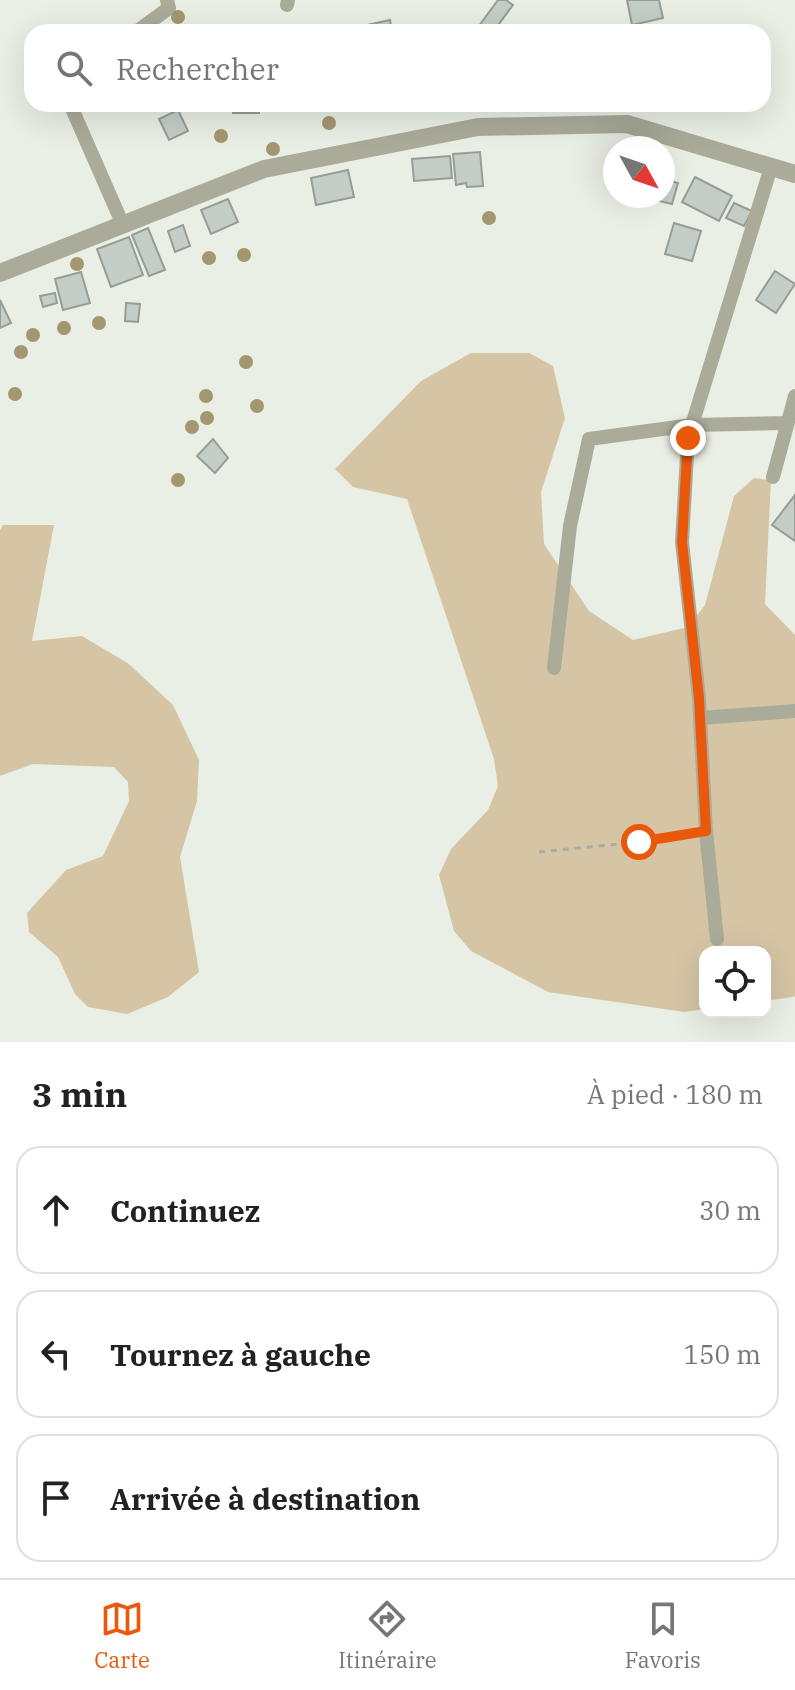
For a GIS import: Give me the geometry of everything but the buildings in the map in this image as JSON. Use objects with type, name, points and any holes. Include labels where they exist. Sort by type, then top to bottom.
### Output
[{"type":"street","points":[[147,24],[169,8],[167,0]]},
{"type":"street","points":[[74,112],[123,225]]},
{"type":"street","points":[[0,273],[264,169],[478,127],[627,124],[795,174]]},
{"type":"street","points":[[717,939],[706,831],[700,718],[682,542],[688,438],[771,167]]},
{"type":"street","points":[[773,477],[795,396]]},
{"type":"street","points":[[554,668],[570,526],[589,439],[692,425],[787,423]]},
{"type":"street","points":[[700,718],[795,711]]},
{"type":"path","points":[[539,852],[639,842],[706,831]]},
{"type":"shaded area","points":[[471,353],[529,353],[553,366],[565,418],[541,492],[544,544],[589,611],[633,640],[688,627],[705,605],[734,496],[754,478],[771,480],[765,604],[795,635],[795,996],[771,1000],[771,946],[699,946],[699,1010],[684,1012],[548,992],[471,951],[454,931],[439,875],[451,849],[488,810],[498,786],[494,759],[407,499],[353,487],[335,469],[421,381]]},
{"type":"shaded area","points":[[3,525],[54,525],[32,641],[82,636],[129,664],[173,705],[199,760],[197,801],[180,857],[199,972],[168,997],[127,1014],[88,1007],[75,994],[58,957],[29,932],[27,913],[66,870],[103,856],[129,801],[128,782],[114,767],[33,764],[0,776],[0,530]]},
{"type":"route","points":[[639,842],[706,831],[699,698],[682,542],[688,438]]}]
